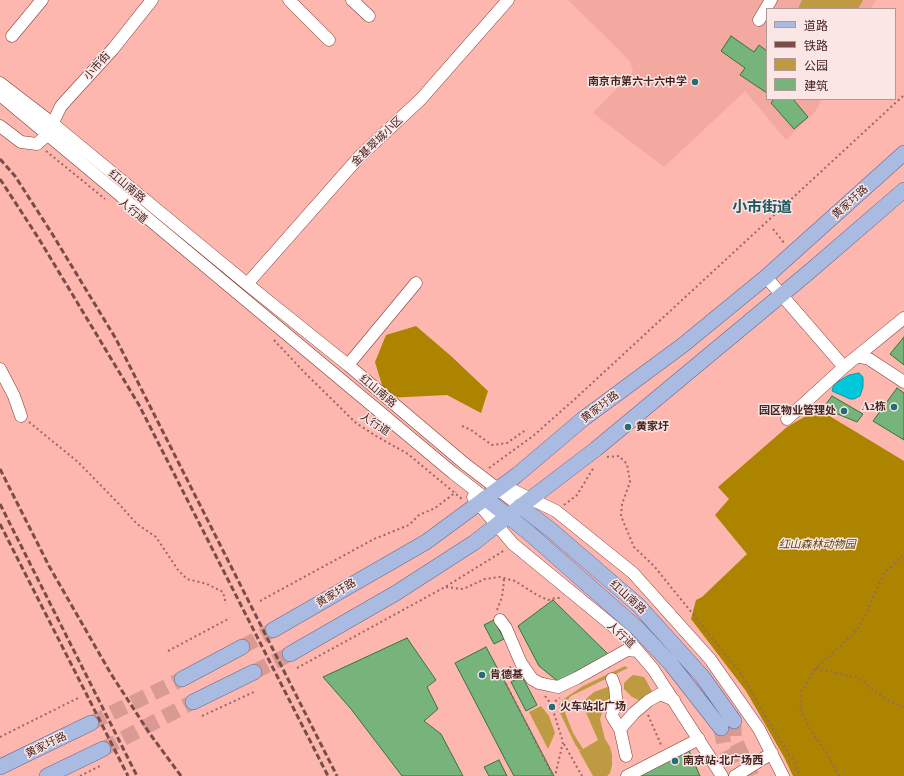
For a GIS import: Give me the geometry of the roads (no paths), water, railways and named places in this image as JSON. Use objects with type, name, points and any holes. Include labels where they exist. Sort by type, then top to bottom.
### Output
[{"type":"main road","name":"黄家圩路","points":[[273,630],[426,542],[524,470],[583,419],[683,345],[766,277],[904,153]]},
{"type":"main road","points":[[290,654],[402,589],[475,542],[525,502],[596,449],[904,190]]},
{"type":"main road","name":"红山南路","points":[[478,503],[594,589],[637,628],[728,724],[702,676],[638,605],[551,530],[525,502]]},
{"type":"main road","points":[[182,679],[242,647]]},
{"type":"main road","points":[[193,702],[254,672]]},
{"type":"main road","name":"黄家圩路","points":[[0,767],[91,723]]},
{"type":"main road","points":[[47,776],[103,756]]},
{"type":"street","points":[[12,36],[42,0]]},
{"type":"street","name":"小市街","points":[[47,135],[61,106],[113,49],[152,0]]},
{"type":"street","points":[[289,0],[329,40]]},
{"type":"street","points":[[352,0],[369,16]]},
{"type":"street","name":"金基翠城小区","points":[[247,284],[360,156],[421,99],[508,0]]},
{"type":"street","points":[[759,20],[766,8]]},
{"type":"street","name":"红山南路","points":[[0,83],[52,123],[247,284],[348,365],[481,476],[525,502]]},
{"type":"street","name":"红山南路","points":[[0,96],[453,473],[478,503]]},
{"type":"street","points":[[0,126],[21,142],[37,144],[47,135]]},
{"type":"street","points":[[766,277],[780,295],[844,367]]},
{"type":"street","points":[[348,365],[416,283]]},
{"type":"street","points":[[787,420],[844,367],[904,318]]},
{"type":"street","points":[[860,357],[869,359],[904,382]]},
{"type":"street","points":[[0,369],[14,396],[20,416]]},
{"type":"street","points":[[453,473],[460,490],[478,503]]},
{"type":"street","points":[[525,502],[556,511],[633,573],[710,659],[759,729],[783,776]]},
{"type":"street","points":[[502,520],[513,544],[625,636],[653,669],[722,776]]},
{"type":"street","points":[[500,620],[506,628],[521,663],[532,679],[539,683],[558,687],[627,650],[637,651]]},
{"type":"street","points":[[612,679],[615,687],[616,698],[612,716],[620,729],[626,756]]},
{"type":"street","points":[[620,729],[634,713],[660,694],[674,700]]},
{"type":"street","points":[[627,776],[699,739]]},
{"type":"street","points":[[735,776],[772,753]]},
{"type":"water","points":[[859,373],[863,377],[863,387],[860,396],[850,399],[832,391],[834,384],[849,375]]},
{"type":"tunnel","points":[[242,647],[273,630]]},
{"type":"tunnel","points":[[254,672],[290,654]]},
{"type":"tunnel","points":[[91,723],[182,679]]},
{"type":"tunnel","points":[[103,749],[193,702]]},
{"type":"tunnel","points":[[734,721],[734,738],[752,776]]},
{"type":"tunnel","points":[[721,728],[724,745],[739,776]]},
{"type":"railway","points":[[0,159],[15,176],[116,339],[337,776]]},
{"type":"railway","points":[[0,179],[39,239],[139,405],[328,776]]},
{"type":"railway","points":[[0,469],[49,566],[111,674],[150,734],[181,776]]},
{"type":"railway","points":[[0,504],[137,776]]},
{"type":"railway","points":[[0,524],[128,776]]},
{"type":"place","name":"南京市第六十六中学","points":[[695,82]]},
{"type":"place","name":"A2栋","points":[[894,407]]},
{"type":"place","name":"园区物业管理处","points":[[844,411]]},
{"type":"place","name":"黄家圩","points":[[628,427]]},
{"type":"place","name":"肯德基","points":[[482,675]]},
{"type":"place","name":"火车站北广场","points":[[552,707]]},
{"type":"place","name":"南京站·北广场西","points":[[675,761]]},
{"type":"district","name":"小市街道","points":[[762,207]]},
{"type":"park label","name":"红山森林动物园","points":[[817,545]]}]
